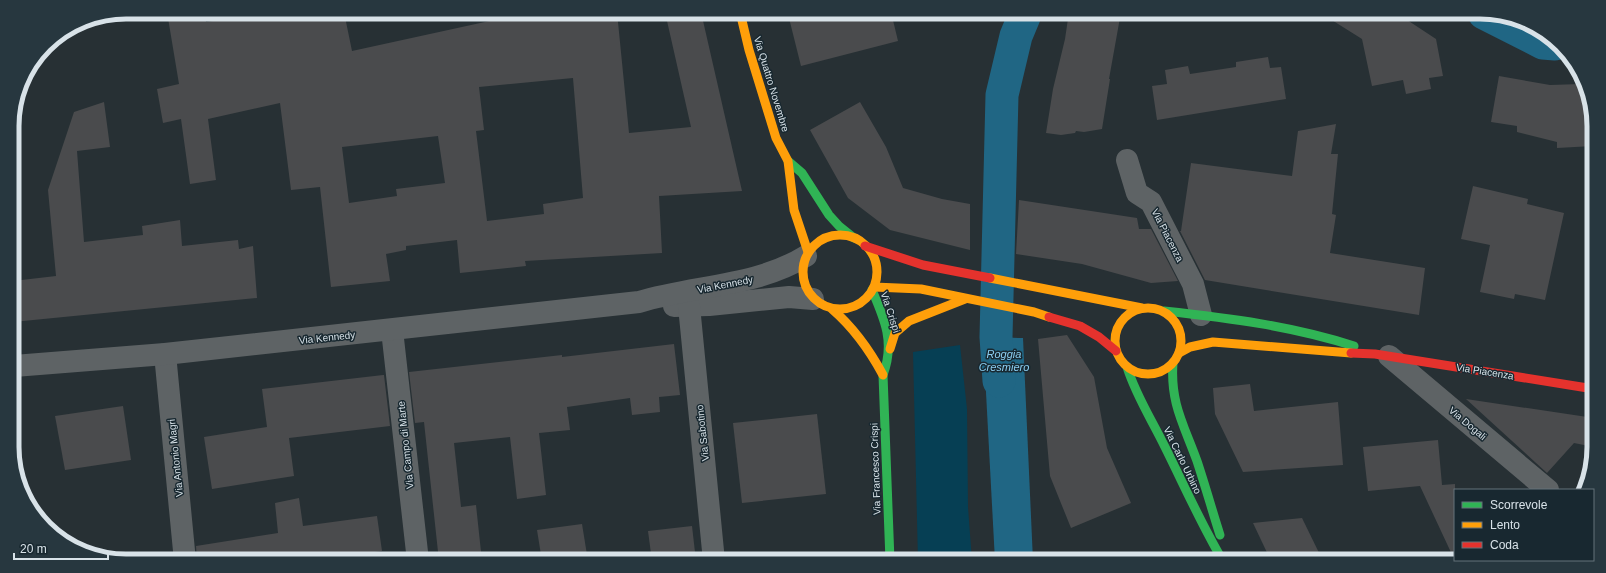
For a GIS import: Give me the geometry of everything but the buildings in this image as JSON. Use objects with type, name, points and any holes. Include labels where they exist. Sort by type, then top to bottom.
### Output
[{"type":"street","name":"Via Quattro Novembre","points":[[742,19],[749,50],[776,138],[788,161],[794,210],[807,254]]},
{"type":"street","name":"Via Piacenza","points":[[1128,160],[1137,193],[1151,202],[1193,284],[1201,315]]},
{"type":"street","name":"Via Quattro Novembre","points":[[788,161],[802,173],[829,215],[839,226],[854,238]]},
{"type":"street","points":[[832,309],[845,310],[857,306],[868,298],[873,289],[877,274],[875,261],[869,250],[860,241],[849,236],[837,235],[826,238],[816,244],[807,254],[803,263],[802,275],[805,286],[813,298],[820,304],[832,309],[846,320],[868,347],[883,375]]},
{"type":"street","points":[[865,246],[922,265],[1164,311],[1173,318],[1179,327],[1182,338],[1179,353],[1173,363],[1161,372],[1150,374],[1139,373],[1127,367],[1121,361],[1116,351],[1115,339],[1117,328],[1123,319],[1132,312],[1142,308]]},
{"type":"street","name":"Via Kennedy","points":[[19,366],[165,354],[640,302],[670,294],[741,282],[766,275],[786,268],[807,254]]},
{"type":"street","points":[[873,289],[921,289],[1034,312],[1080,326],[1099,337],[1116,351]]},
{"type":"street","name":"Via Crispi","points":[[873,289],[881,311],[890,349],[883,375]]},
{"type":"street","name":"Via Kennedy","points":[[640,302],[667,306],[689,306],[789,297],[813,298]]},
{"type":"street","points":[[890,349],[896,333],[909,321],[965,298]]},
{"type":"street","name":"Via Sabotino","points":[[689,306],[713,554]]},
{"type":"street","name":"Via Piacenza","points":[[1164,311],[1266,323],[1296,329],[1320,334],[1382,355]]},
{"type":"street","name":"Via Campo di Marte","points":[[392,330],[417,554]]},
{"type":"street","name":"Via Piacenza","points":[[1179,353],[1202,344],[1226,342],[1304,350],[1382,355],[1587,388]]},
{"type":"street","name":"Via Antonio Magri","points":[[165,354],[184,554]]},
{"type":"street","name":"Via Dogali","points":[[1382,355],[1547,489]]},
{"type":"street","name":"Via Carlo Urbino","points":[[1173,363],[1171,381],[1173,401],[1191,446],[1227,554]]},
{"type":"street","name":"Via Carlo Urbino","points":[[1127,367],[1137,395],[1161,439],[1207,534],[1220,554]]},
{"type":"street","name":"Via Francesco Crispi","points":[[883,375],[890,554]]},
{"type":"shaded area","points":[[960,345],[967,409],[968,507],[971,554],[918,554],[913,352]]},
{"type":"water","name":"Roggia Cresmiero","points":[[983,336],[1023,338],[1033,554],[995,554]]},
{"type":"pier","points":[[983,334],[1023,336],[1023,338],[983,336]]},
{"type":"waterway","name":"Roggia Cresmiero","points":[[999,381],[996,337],[1002,95],[1016,36],[1023,19]]},
{"type":"waterway","name":"Roggia Cresmiero","points":[[1499,21],[1543,43],[1548,43]]},
{"type":"traffic: fast","points":[[788,161],[802,173],[829,215],[839,226],[854,238]]},
{"type":"traffic: fast","points":[[872,290],[881,311],[887,332],[888,342],[887,363],[883,375],[890,554]]},
{"type":"traffic: fast","points":[[1164,311],[1284,328],[1354,346]]},
{"type":"traffic: fast","points":[[1173,363],[1174,390],[1179,414],[1197,461],[1220,535]]},
{"type":"traffic: fast","points":[[1127,367],[1140,398],[1219,554]]},
{"type":"traffic: slow","points":[[742,19],[749,50],[776,138],[788,161],[794,210],[808,252]]},
{"type":"traffic: slow","points":[[833,235],[847,235],[861,241],[871,251],[877,265],[877,272],[877,279],[871,293],[861,303],[847,309],[833,309],[819,303],[809,293],[803,279],[803,265],[809,251],[819,241],[833,235]]},
{"type":"traffic: slow","points":[[990,278],[1142,308]]},
{"type":"traffic: slow","points":[[874,287],[921,289],[1034,312],[1049,317]]},
{"type":"traffic: slow","points":[[890,349],[895,333],[909,321],[965,299]]},
{"type":"traffic: slow","points":[[1142,308],[1154,308],[1161,310],[1172,317],[1179,328],[1181,341],[1179,354],[1172,365],[1161,372],[1154,374],[1142,374],[1135,372],[1124,365],[1117,354],[1115,347],[1115,335],[1117,328],[1124,317],[1135,310],[1142,308]]},
{"type":"traffic: slow","points":[[832,309],[860,339],[883,375]]},
{"type":"traffic: slow","points":[[1179,353],[1190,347],[1213,342],[1351,353]]},
{"type":"traffic: jam","points":[[865,246],[923,265],[990,278]]},
{"type":"traffic: jam","points":[[1049,317],[1080,326],[1099,337],[1116,351]]},
{"type":"traffic: jam","points":[[1351,353],[1375,354],[1587,388]]}]
